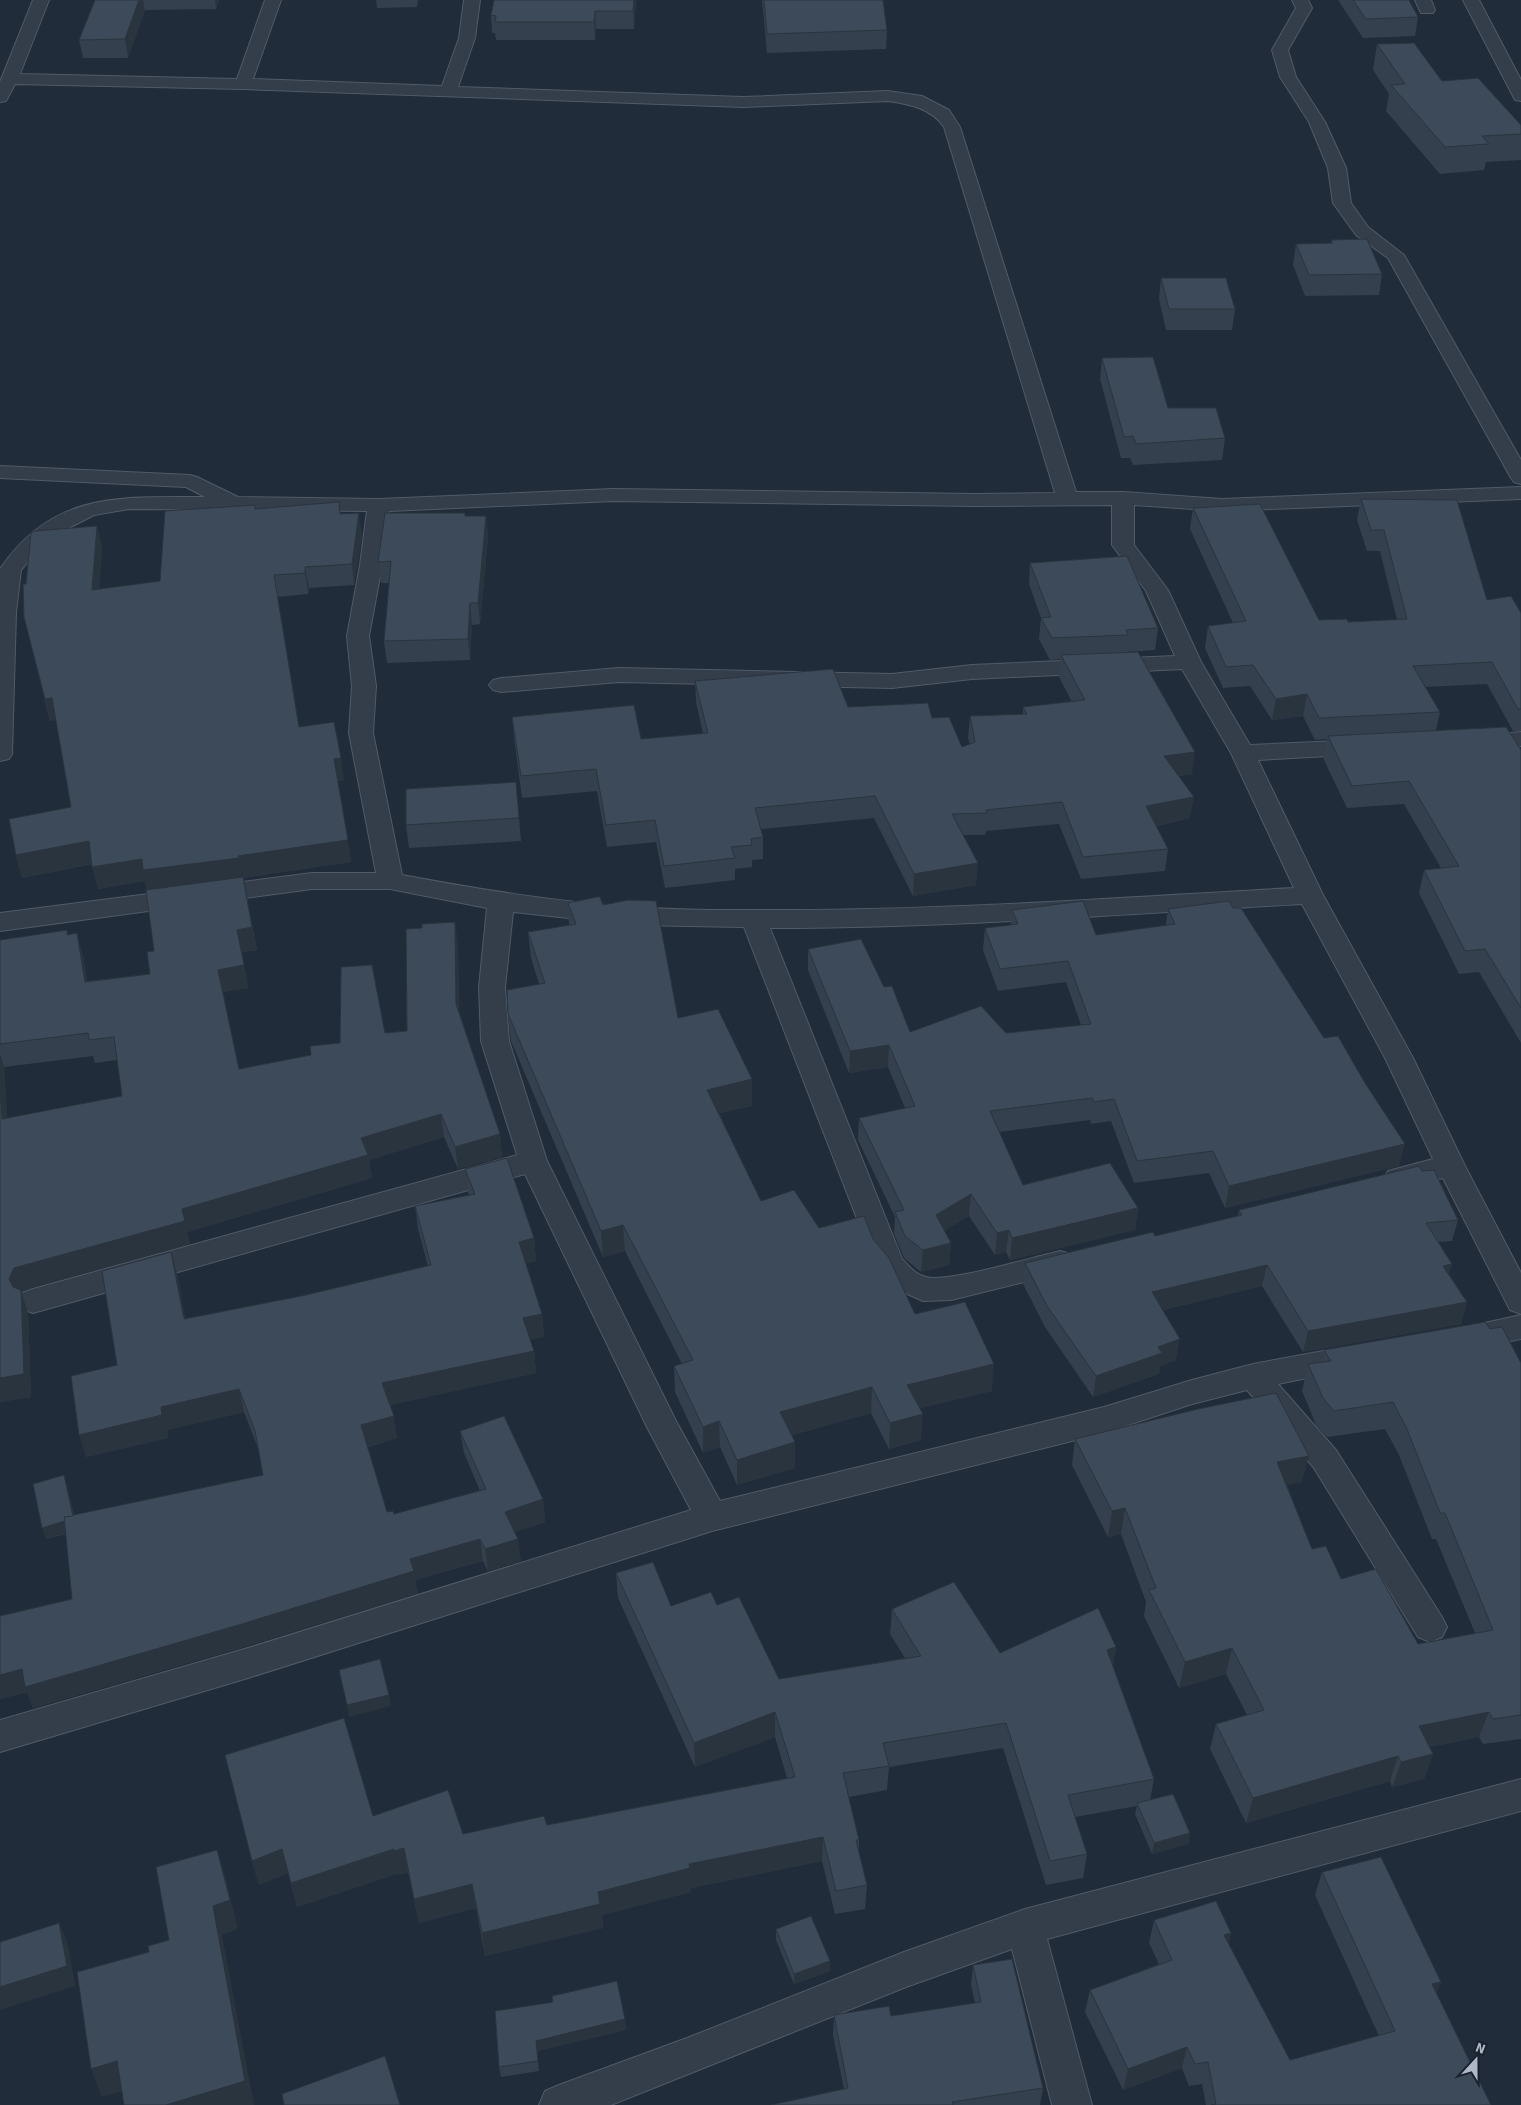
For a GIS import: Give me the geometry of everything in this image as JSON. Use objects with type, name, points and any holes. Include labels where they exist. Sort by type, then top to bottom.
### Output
[{"type":"street","points":[[0,97],[10,79],[42,0]]},
{"type":"street","points":[[243,84],[273,0]]},
{"type":"street","points":[[448,92],[467,38],[472,0]]},
{"type":"street","points":[[1300,0],[1304,8],[1280,50],[1288,77],[1317,122],[1337,168],[1342,203],[1362,231],[1395,254],[1521,478]]},
{"type":"street","points":[[1471,0],[1521,96]]},
{"type":"street","points":[[1502,59],[1521,58]]},
{"type":"street","points":[[10,79],[243,84],[743,102],[888,96],[916,100],[943,114],[952,126],[1067,498]]},
{"type":"street","points":[[0,472],[190,481],[233,504]]},
{"type":"street","points":[[0,754],[6,612],[10,570],[26,549],[51,528],[88,510],[129,503],[379,505],[613,495],[975,500],[1123,498],[1222,505],[1521,493]]},
{"type":"street","points":[[1123,498],[1123,546],[1157,590],[1190,662],[1243,753],[1310,895],[1400,1058],[1450,1166],[1521,1302]]},
{"type":"street","points":[[379,505],[371,565],[358,636],[364,686],[361,733],[390,881]]},
{"type":"street","points":[[501,685],[618,675],[892,681],[972,672],[1190,662]]},
{"type":"street","points":[[1452,743],[1521,740]]},
{"type":"street","points":[[1243,753],[1382,746]]},
{"type":"street","points":[[0,922],[312,881],[390,881],[501,902],[634,916],[754,919],[849,919],[960,915],[1310,895]]},
{"type":"street","points":[[501,902],[492,988],[495,1041],[533,1161],[663,1427],[712,1517]]},
{"type":"street","points":[[754,919],[889,1265],[903,1279],[923,1289],[951,1288],[1086,1255]]},
{"type":"street","points":[[33,1301],[533,1161]]},
{"type":"street","points":[[1374,1184],[1450,1166]]},
{"type":"street","points":[[1439,1342],[1521,1326]]},
{"type":"street","points":[[0,1736],[248,1663],[712,1517],[1104,1420],[1192,1392],[1278,1370],[1374,1354]]},
{"type":"street","points":[[1254,1376],[1325,1459],[1430,1627]]},
{"type":"street","points":[[559,2105],[687,2057],[904,1970],[1025,1927],[1521,1795]]},
{"type":"street","points":[[1025,1927],[1072,2105]]},
{"type":"building","points":[[95,0],[139,0],[125,39],[79,40]]},
{"type":"building","points":[[494,0],[634,0],[633,11],[595,11],[594,22],[495,22],[496,16],[491,15]]},
{"type":"building","points":[[764,0],[883,0],[887,30],[767,34]]},
{"type":"building","points":[[1353,0],[1409,0],[1418,17],[1366,19]]},
{"type":"building","points":[[1414,43],[1442,81],[1478,78],[1521,125],[1521,134],[1482,136],[1489,144],[1445,147],[1391,85],[1405,84],[1377,44]]},
{"type":"building","points":[[1367,239],[1382,274],[1309,275],[1296,244],[1333,243],[1331,240]]},
{"type":"building","points":[[1161,278],[1226,278],[1235,309],[1169,309]]},
{"type":"building","points":[[1153,357],[1168,408],[1216,408],[1225,438],[1136,444],[1133,436],[1124,437],[1102,358]]},
{"type":"building","points":[[1361,499],[1457,500],[1487,600],[1511,596],[1521,613],[1521,709],[1518,709],[1492,662],[1413,666],[1440,712],[1319,718],[1307,694],[1276,699],[1253,665],[1226,667],[1208,626],[1246,621],[1193,508],[1260,504],[1319,620],[1347,619],[1348,622],[1407,619],[1384,530],[1371,530]]},
{"type":"building","points":[[339,502],[340,514],[359,513],[352,564],[305,567],[305,573],[274,575],[299,727],[334,722],[341,758],[334,759],[348,840],[238,856],[239,858],[143,870],[142,859],[92,867],[89,841],[16,855],[9,819],[71,807],[52,698],[45,699],[24,617],[23,584],[26,584],[31,533],[35,531],[97,526],[92,590],[160,581],[165,511],[255,505],[255,509]]},
{"type":"building","points":[[385,513],[465,513],[465,516],[486,516],[478,603],[470,603],[468,639],[384,641],[391,561],[378,562]]},
{"type":"building","points":[[1127,556],[1158,628],[1126,630],[1128,635],[1052,638],[1041,618],[1051,617],[1030,563]]},
{"type":"building","points":[[1138,652],[1195,752],[1164,756],[1194,797],[1146,806],[1168,849],[1083,857],[1062,802],[986,810],[987,813],[952,814],[978,863],[914,874],[875,796],[755,808],[763,837],[751,839],[752,845],[731,847],[735,858],[664,866],[655,820],[606,825],[596,769],[521,776],[512,717],[634,705],[641,739],[708,733],[695,681],[833,669],[848,707],[928,703],[932,718],[949,717],[962,747],[975,742],[970,716],[1027,714],[1023,707],[1085,700],[1061,655]]},
{"type":"building","points":[[1506,727],[1521,750],[1521,1008],[1485,949],[1465,951],[1424,870],[1459,866],[1409,781],[1352,786],[1328,736]]},
{"type":"building","points":[[516,782],[519,818],[406,825],[406,789]]},
{"type":"building","points":[[243,877],[252,927],[237,930],[244,965],[218,970],[239,1069],[311,1055],[310,1046],[340,1043],[341,967],[372,965],[385,1033],[407,1031],[406,929],[422,928],[422,924],[455,922],[456,1004],[500,1134],[455,1147],[441,1114],[361,1138],[368,1155],[182,1209],[185,1221],[14,1268],[9,1279],[13,1287],[21,1290],[24,1374],[0,1378],[0,1089],[2,1119],[122,1096],[114,1037],[89,1040],[88,1033],[0,1044],[0,940],[67,930],[67,935],[77,933],[85,982],[150,974],[147,952],[154,951],[146,890]]},
{"type":"building","points":[[600,897],[603,905],[628,900],[656,901],[678,1018],[718,1009],[752,1079],[707,1090],[761,1201],[794,1190],[819,1228],[864,1216],[873,1239],[889,1258],[915,1314],[965,1302],[994,1364],[907,1385],[923,1414],[890,1423],[872,1387],[780,1412],[795,1442],[737,1460],[719,1421],[703,1427],[674,1366],[693,1360],[623,1225],[601,1231],[508,1014],[507,990],[545,983],[528,932],[576,924],[568,903]]},
{"type":"building","points":[[1083,901],[1096,935],[1175,924],[1168,909],[1229,901],[1233,908],[1241,908],[1324,1038],[1338,1036],[1365,1083],[1405,1144],[1229,1186],[1213,1151],[1137,1161],[1114,1099],[1094,1102],[1092,1098],[990,1111],[1023,1185],[1110,1163],[1138,1208],[1012,1238],[1009,1230],[997,1233],[971,1194],[936,1215],[951,1243],[923,1250],[905,1236],[895,1212],[904,1210],[859,1118],[915,1106],[889,1045],[850,1051],[808,949],[861,939],[884,987],[892,986],[910,1032],[981,1006],[1006,1033],[1091,1024],[1068,961],[1000,969],[985,928],[1018,924],[1012,910]]},
{"type":"building","points":[[507,1158],[534,1238],[519,1242],[542,1314],[523,1318],[534,1351],[382,1383],[394,1416],[361,1425],[387,1512],[393,1511],[394,1514],[486,1489],[460,1431],[504,1416],[543,1499],[505,1512],[518,1539],[485,1549],[480,1539],[410,1559],[414,1571],[242,1624],[25,1687],[22,1669],[0,1675],[0,1616],[72,1599],[64,1517],[263,1475],[255,1431],[239,1389],[161,1407],[162,1415],[79,1435],[71,1376],[117,1365],[102,1271],[171,1252],[184,1319],[306,1295],[431,1265],[415,1206],[475,1194],[465,1169]]},
{"type":"building","points":[[1419,1166],[1422,1171],[1434,1170],[1458,1220],[1426,1223],[1452,1264],[1443,1266],[1467,1302],[1308,1331],[1267,1265],[1152,1292],[1180,1339],[1158,1347],[1162,1353],[1096,1376],[1047,1306],[1025,1263],[1153,1232],[1155,1236],[1242,1215],[1239,1210]]},
{"type":"building","points":[[1485,1322],[1490,1329],[1502,1327],[1521,1363],[1521,1715],[1493,1719],[1489,1712],[1419,1726],[1433,1754],[1401,1762],[1398,1756],[1253,1798],[1216,1724],[1264,1710],[1232,1648],[1185,1662],[1149,1590],[1156,1588],[1125,1508],[1112,1511],[1075,1439],[1198,1409],[1276,1393],[1309,1456],[1277,1462],[1312,1549],[1326,1546],[1341,1579],[1376,1569],[1418,1644],[1493,1630],[1445,1513],[1440,1513],[1407,1429],[1393,1402],[1334,1411],[1323,1398],[1308,1364],[1331,1361],[1324,1350]]},
{"type":"building","points":[[64,1475],[73,1516],[64,1517],[65,1521],[42,1528],[33,1484]]},
{"type":"building","points":[[653,1562],[671,1606],[711,1592],[717,1605],[739,1597],[779,1679],[921,1656],[892,1609],[954,1582],[1000,1653],[1098,1608],[1116,1647],[1107,1650],[1154,1779],[1068,1795],[1087,1854],[1050,1861],[1006,1723],[883,1743],[889,1766],[843,1773],[859,1840],[856,1840],[867,1885],[836,1891],[823,1837],[689,1864],[690,1868],[598,1892],[600,1904],[482,1933],[472,1884],[414,1899],[404,1848],[394,1851],[394,1849],[291,1883],[282,1849],[252,1861],[225,1755],[344,1718],[373,1816],[448,1790],[463,1834],[544,1816],[547,1825],[795,1777],[775,1712],[694,1743],[616,1573]]},
{"type":"building","points":[[380,1659],[389,1695],[347,1705],[339,1670]]},
{"type":"building","points":[[1173,1794],[1190,1833],[1154,1843],[1137,1803]]},
{"type":"building","points":[[217,1850],[230,1900],[213,1906],[245,2081],[166,2105],[124,2105],[117,2061],[91,2069],[77,1972],[149,1952],[148,1946],[169,1940],[156,1867]]},
{"type":"building","points":[[1381,1857],[1441,1982],[1432,1984],[1491,2105],[1211,2105],[1216,2104],[1208,2062],[1195,2064],[1187,2047],[1128,2069],[1090,1990],[1172,1960],[1154,1920],[1216,1901],[1231,1933],[1224,1935],[1290,2060],[1395,2031],[1322,1872]]},
{"type":"building","points":[[811,1916],[830,1961],[794,1974],[776,1929]]},
{"type":"building","points":[[59,1923],[67,1966],[0,1987],[0,1942]]},
{"type":"building","points":[[1012,1959],[1043,2088],[952,2102],[953,2105],[771,2105],[848,2088],[834,2015],[889,2006],[891,2016],[981,2002],[973,1965]]},
{"type":"building","points":[[617,1981],[625,2019],[536,2041],[538,2061],[499,2067],[495,2011],[553,2002],[552,1996]]},
{"type":"building","points":[[385,2056],[400,2105],[284,2105],[282,2094]]}]
